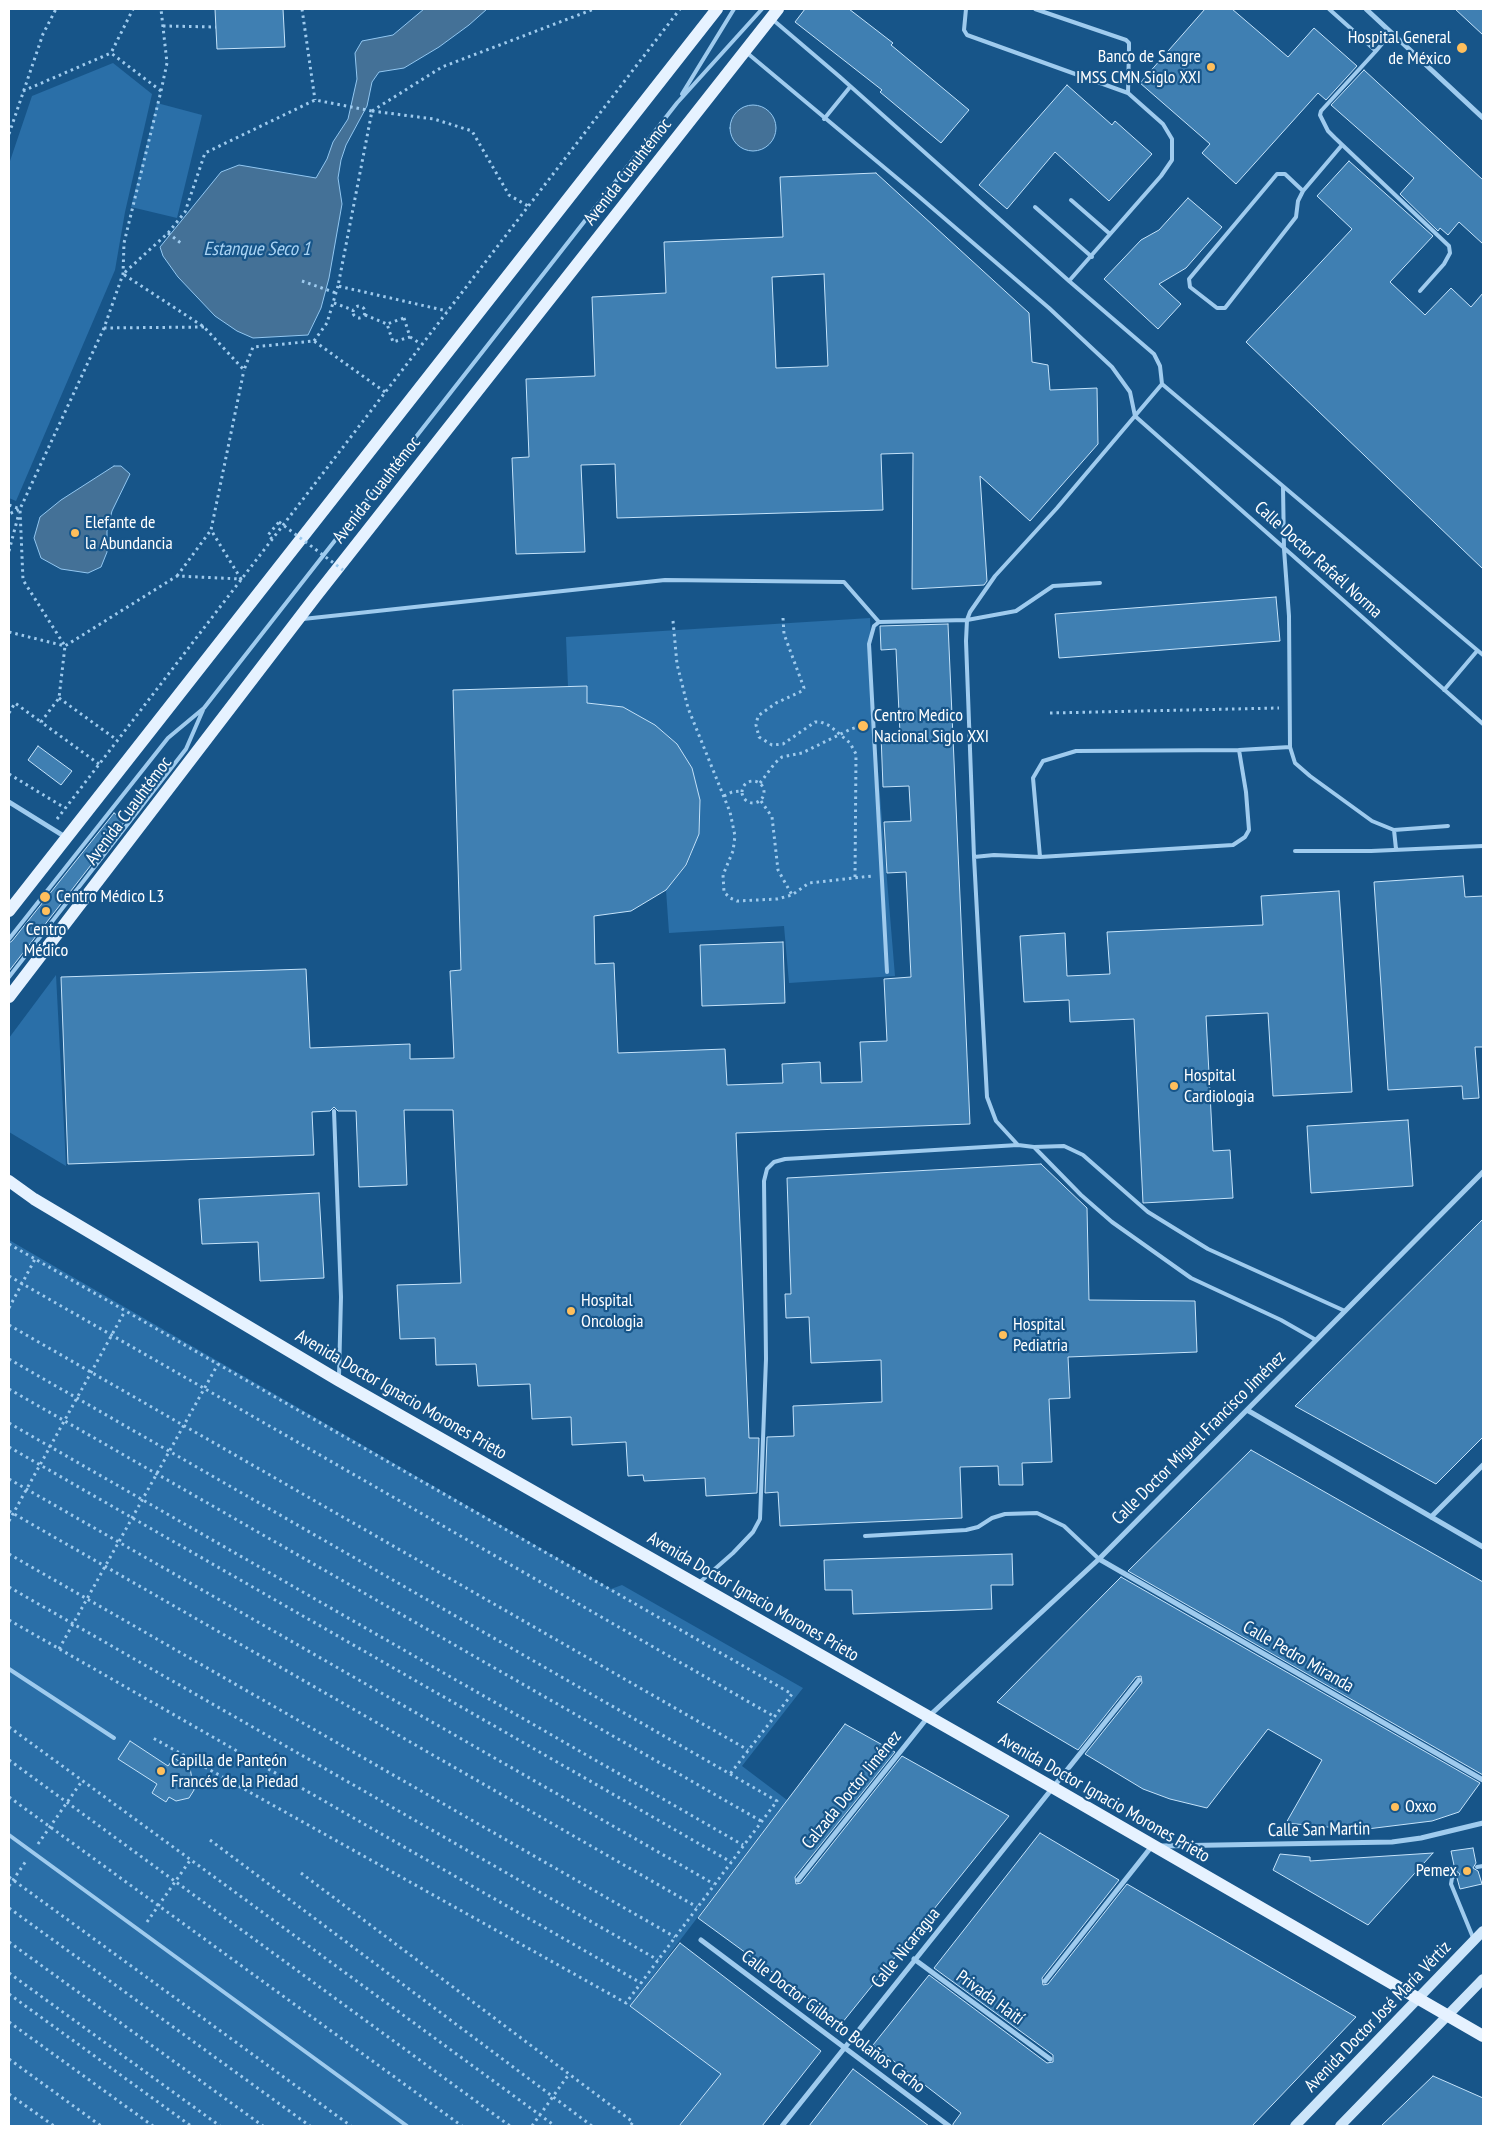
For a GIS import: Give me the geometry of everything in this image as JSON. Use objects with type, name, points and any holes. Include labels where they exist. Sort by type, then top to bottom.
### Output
[{"type":"main road","name":"Avenida Cuauhtémoc","points":[[9,911],[717,9]]},
{"type":"main road","name":"Avenida Cuauhtémoc","points":[[9,997],[298,620],[774,14]]},
{"type":"main road","name":"Avenida Doctor Ignacio Morones Prieto","points":[[9,1181],[34,1199],[338,1380],[1052,1787],[1483,2036]]},
{"type":"main road","name":"Avenida Doctor José María Vértiz","points":[[1295,2126],[1420,1999],[1483,1931]]},
{"type":"main road","points":[[1340,2126],[1483,1979]]},
{"type":"street","points":[[1366,9],[1483,118]]},
{"type":"street","points":[[9,802],[67,838]]},
{"type":"street","name":"Calle Doctor Miguel Francisco Jiménez","points":[[928,1717],[1099,1559],[1483,1172]]},
{"type":"street","points":[[1247,1410],[1483,1547]]},
{"type":"street","points":[[1431,1517],[1483,1465]]},
{"type":"street","name":"Calle Pedro Miranda","points":[[1099,1559],[1483,1780]]},
{"type":"street","name":"Calle Nicaragua","points":[[782,2126],[1139,1680]]},
{"type":"street","name":"Calzada Doctor Jiménez","points":[[798,1880],[928,1717]]},
{"type":"street","name":"Calle San Martin","points":[[1153,1846],[1392,1842],[1421,1838],[1483,1823]]},
{"type":"street","points":[[1045,1981],[1153,1846]]},
{"type":"street","name":"Calle Doctor Gilberto Bolaños Cacho","points":[[701,1940],[948,2126]]},
{"type":"street","name":"Privada Haití","points":[[914,1959],[1050,2059]]},
{"type":"lane","points":[[677,103],[734,9]]},
{"type":"lane","points":[[9,939],[168,738],[204,708],[677,103],[762,9]]},
{"type":"lane","points":[[966,9],[964,30],[967,35],[1128,93],[1163,124],[1172,139],[1172,160],[1161,176],[1069,281]]},
{"type":"lane","points":[[1035,9],[1126,40],[1129,43],[1128,93]]},
{"type":"lane","points":[[1329,9],[1376,51]]},
{"type":"lane","points":[[774,14],[850,87],[1154,354],[1160,366],[1162,384],[1483,655]]},
{"type":"lane","points":[[1391,33],[1321,111],[1320,115],[1328,131],[1449,246],[1450,253],[1444,264],[1420,291]]},
{"type":"lane","points":[[745,51],[1012,276],[1112,367],[1130,392],[1135,416]]},
{"type":"lane","points":[[824,119],[850,87]]},
{"type":"lane","points":[[1303,191],[1285,174],[1277,174],[1189,279],[1190,287],[1217,308],[1225,308],[1296,218],[1298,201],[1303,191],[1342,145]]},
{"type":"lane","points":[[1071,200],[1110,234]]},
{"type":"lane","points":[[1035,207],[1092,257]]},
{"type":"lane","points":[[1018,1146],[996,1121],[987,1097],[974,857],[966,641],[967,620],[970,612],[995,576],[1057,508],[1162,384]]},
{"type":"lane","name":"Calle Doctor Rafaél Norma","points":[[1135,416],[1483,724]]},
{"type":"lane","points":[[1283,487],[1284,549],[1290,616],[1290,746],[1295,763],[1372,821],[1394,830],[1448,826]]},
{"type":"lane","points":[[298,620],[675,580],[844,582],[879,622]]},
{"type":"lane","points":[[888,972],[869,644],[874,626],[879,622],[967,620],[1016,611],[1053,586],[1100,583]]},
{"type":"lane","points":[[1444,690],[1477,651]]},
{"type":"lane","points":[[9,977],[186,749],[204,708]]},
{"type":"lane","points":[[1040,857],[1033,778],[1043,760],[1076,751],[1239,750],[1290,746]]},
{"type":"lane","points":[[974,857],[994,855],[1040,857],[1232,845],[1245,837],[1249,830],[1246,792],[1239,750]]},
{"type":"lane","points":[[1394,830],[1396,850]]},
{"type":"lane","points":[[1295,851],[1371,851],[1483,846]]},
{"type":"lane","points":[[334,1111],[341,1297],[338,1380]]},
{"type":"lane","points":[[697,1586],[753,1532],[760,1518],[766,1359],[764,1181],[767,1169],[774,1162],[786,1159],[1018,1146],[1064,1146],[1083,1154],[1148,1212],[1208,1249],[1345,1311]]},
{"type":"lane","points":[[1034,1147],[1075,1189],[1112,1222],[1191,1278],[1281,1320],[1316,1340]]},
{"type":"lane","points":[[865,1536],[966,1530],[1005,1514],[1037,1513],[1064,1526],[1099,1559]]},
{"type":"lane","points":[[9,1669],[114,1738]]},
{"type":"lane","points":[[9,1835],[407,2126]]},
{"type":"lane","points":[[1477,1867],[1483,1866]]},
{"type":"lane","points":[[1456,1874],[1450,1884],[1474,1940]]},
{"type":"path","points":[[9,134],[43,34],[56,9]]},
{"type":"path","points":[[23,91],[111,53],[133,9]]},
{"type":"path","points":[[9,552],[20,509],[104,328],[123,274],[124,243],[129,216],[167,63],[162,9]]},
{"type":"path","points":[[302,9],[315,100]]},
{"type":"path","points":[[314,341],[327,323],[334,303],[372,111],[442,67],[594,9]]},
{"type":"path","points":[[50,827],[680,9]]},
{"type":"path","points":[[163,26],[216,27]]},
{"type":"path","points":[[111,53],[161,91]]},
{"type":"path","points":[[123,274],[168,233],[185,212],[205,153],[315,100],[372,111],[434,119],[472,130],[508,195],[528,206]]},
{"type":"path","points":[[168,233],[182,244]]},
{"type":"path","points":[[123,274],[204,327],[244,370]]},
{"type":"path","points":[[302,281],[336,293]]},
{"type":"path","points":[[338,286],[447,311]]},
{"type":"path","points":[[334,303],[353,310]]},
{"type":"path","points":[[353,310],[358,306],[362,306],[365,309],[365,315]]},
{"type":"path","points":[[353,310],[353,314],[357,318],[362,318],[365,315]]},
{"type":"path","points":[[365,315],[387,324],[404,318],[410,337],[421,344]]},
{"type":"path","points":[[387,324],[393,342],[410,337]]},
{"type":"path","points":[[104,328],[204,327]]},
{"type":"path","points":[[9,632],[65,646],[177,576],[211,530],[244,370],[253,347],[314,341],[385,392]]},
{"type":"path","points":[[9,505],[20,509]]},
{"type":"path","points":[[9,514],[20,509]]},
{"type":"path","points":[[20,509],[23,580],[65,646],[59,698],[41,722]]},
{"type":"path","points":[[272,539],[268,536],[279,522],[343,570]]},
{"type":"path","points":[[211,530],[241,579]]},
{"type":"path","points":[[177,576],[241,579]]},
{"type":"path","points":[[784,618],[784,634],[804,688],[802,691],[776,703],[758,716],[756,726],[759,737],[772,745],[783,744],[815,722],[821,722],[830,726],[850,743],[856,754],[855,879]]},
{"type":"path","points":[[673,621],[677,664],[688,708],[730,812],[735,836],[733,851],[723,875],[724,892],[730,898],[737,901],[777,899],[792,895],[809,883],[855,879],[882,874]]},
{"type":"path","points":[[59,698],[117,740]]},
{"type":"path","points":[[9,713],[15,704],[99,764]]},
{"type":"path","points":[[1050,713],[1290,708]]},
{"type":"path","points":[[760,783],[782,757],[802,753],[851,729],[874,723]]},
{"type":"path","points":[[9,773],[65,808]]},
{"type":"path","points":[[742,792],[746,784],[751,782],[760,783]]},
{"type":"path","points":[[760,783],[764,792],[761,801]]},
{"type":"path","points":[[724,796],[732,792],[742,792]]},
{"type":"path","points":[[742,792],[746,801],[756,803],[761,801]]},
{"type":"path","points":[[761,801],[772,817],[778,870],[792,895]]},
{"type":"path","points":[[9,1244],[792,1694],[730,1774]]},
{"type":"path","points":[[9,1308],[36,1259]]},
{"type":"path","points":[[9,1276],[775,1717]]},
{"type":"path","points":[[9,1521],[125,1311]]},
{"type":"path","points":[[9,1325],[748,1750]]},
{"type":"path","points":[[9,1359],[776,1800],[626,2003],[153,1738]]},
{"type":"path","points":[[59,1649],[218,1364]]},
{"type":"path","points":[[9,1389],[761,1821]]},
{"type":"path","points":[[9,1423],[743,1845]]},
{"type":"path","points":[[9,1447],[731,1862]]},
{"type":"path","points":[[9,1479],[714,1884]]},
{"type":"path","points":[[9,1511],[698,1907]]},
{"type":"path","points":[[9,1554],[675,1937]]},
{"type":"path","points":[[9,1587],[658,1960]]},
{"type":"path","points":[[9,1620],[641,1983]]},
{"type":"path","points":[[9,1727],[555,2126]]},
{"type":"path","points":[[9,1760],[510,2126]]},
{"type":"path","points":[[9,1886],[82,1781]]},
{"type":"path","points":[[9,1796],[462,2126]]},
{"type":"path","points":[[210,1840],[592,2126]]},
{"type":"path","points":[[141,1930],[191,1859]]},
{"type":"path","points":[[301,1873],[633,2122],[630,2126]]},
{"type":"path","points":[[9,1877],[351,2126]]},
{"type":"path","points":[[9,1908],[310,2126]]},
{"type":"path","points":[[9,1942],[263,2126]]},
{"type":"path","points":[[9,1973],[220,2126]]},
{"type":"path","points":[[9,1994],[191,2126]]},
{"type":"path","points":[[9,2022],[153,2126]]},
{"type":"path","points":[[9,2059],[101,2126]]},
{"type":"path","points":[[532,2126],[569,2074]]},
{"type":"path","points":[[9,2094],[54,2126]]},
{"type":"shaded area","points":[[113,63],[152,94],[125,212],[115,270],[16,501],[9,498],[9,164],[32,96]]},
{"type":"shaded area","points":[[157,103],[202,115],[177,218],[131,207]]},
{"type":"shaded area","points":[[870,618],[874,723],[895,976],[789,983],[784,926],[669,933],[666,890],[687,865],[699,834],[700,800],[692,768],[677,744],[655,725],[623,707],[587,703],[587,686],[568,687],[566,637]]},
{"type":"shaded area","points":[[56,975],[66,1166],[9,1132],[9,1038]]},
{"type":"shaded area","points":[[9,1240],[611,1589],[622,1585],[803,1688],[742,1766],[787,1800],[630,2006],[721,2074],[678,2126],[9,2126]]},
{"type":"water","name":"Estanque Seco 1","points":[[424,9],[487,9],[439,47],[404,68],[379,72],[372,82],[367,106],[346,145],[341,160],[338,178],[342,204],[329,278],[321,308],[308,335],[253,338],[237,331],[215,316],[178,277],[163,256],[160,247],[221,172],[239,165],[316,178],[327,159],[333,142],[348,119],[357,79],[355,53],[362,41],[393,35]]},
{"type":"water","points":[[748,105],[758,105],[772,115],[776,128],[772,141],[766,147],[758,151],[748,151],[734,141],[730,133],[730,123],[740,109]]},
{"type":"water","points":[[114,466],[121,466],[130,474],[112,511],[107,531],[107,552],[101,567],[88,573],[61,569],[41,558],[34,538],[40,517],[61,500]]},
{"type":"building","points":[[215,9],[283,9],[285,47],[217,49]]},
{"type":"building","points":[[805,9],[849,9],[893,43],[891,45],[969,110],[941,143],[880,92],[882,90],[795,22]]},
{"type":"building","points":[[1205,9],[1232,9],[1288,57],[1314,28],[1357,66],[1326,100],[1318,93],[1236,184],[1202,153],[1210,144],[1140,83]]},
{"type":"building","points":[[1455,9],[1483,9],[1483,35]]},
{"type":"building","points":[[1364,70],[1483,180],[1483,244],[1459,222],[1448,235],[1440,228],[1438,231],[1400,194],[1414,178],[1331,105]]},
{"type":"building","points":[[1067,85],[1112,125],[1115,121],[1152,154],[1109,201],[1055,152],[1007,209],[979,185]]},
{"type":"building","points":[[1349,161],[1433,236],[1390,282],[1425,315],[1451,288],[1471,307],[1483,293],[1483,569],[1246,342],[1352,229],[1317,196]]},
{"type":"building","points":[[876,173],[1029,313],[1032,362],[1048,365],[1050,390],[1097,388],[1098,444],[1030,521],[980,476],[987,581],[984,585],[912,589],[913,453],[881,454],[883,510],[617,518],[615,464],[581,465],[585,552],[516,554],[512,458],[529,457],[526,379],[595,376],[592,297],[666,293],[664,242],[783,237],[780,177]],"holes":[[[824,274],[828,366],[776,368],[772,277]]]},
{"type":"building","points":[[1188,198],[1222,227],[1186,268],[1159,284],[1181,304],[1158,329],[1104,279],[1141,240],[1159,230]]},
{"type":"building","points":[[1276,597],[1280,641],[1059,658],[1055,614]]},
{"type":"building","points":[[948,624],[970,1124],[736,1133],[749,1438],[759,1438],[757,1493],[706,1496],[705,1478],[644,1481],[643,1475],[628,1476],[626,1442],[572,1445],[571,1417],[532,1419],[530,1384],[478,1386],[476,1364],[436,1365],[435,1338],[400,1339],[397,1285],[461,1283],[453,1110],[404,1110],[407,1185],[359,1187],[356,1111],[338,1111],[334,1107],[330,1111],[312,1112],[314,1155],[68,1164],[61,977],[306,969],[310,1048],[410,1044],[410,1059],[454,1058],[450,971],[461,970],[453,690],[587,686],[587,703],[623,707],[655,725],[677,744],[692,768],[700,800],[699,834],[686,865],[666,890],[631,911],[594,916],[595,964],[614,963],[618,1053],[725,1049],[727,1085],[783,1083],[782,1064],[820,1062],[821,1083],[862,1082],[860,1042],[887,1041],[884,979],[911,977],[906,872],[887,873],[884,822],[911,821],[909,786],[883,787],[881,735],[900,734],[896,649],[881,650],[880,626]]},
{"type":"building","points":[[38,746],[72,771],[61,785],[28,760]]},
{"type":"building","points":[[114,813],[125,821],[9,971],[9,943]]},
{"type":"building","points":[[1463,876],[1465,897],[1483,896],[1483,1047],[1475,1047],[1479,1098],[1463,1099],[1462,1086],[1388,1090],[1374,882]]},
{"type":"building","name":"Hospital Cardiologia","points":[[1339,891],[1352,1092],[1273,1096],[1268,1013],[1206,1016],[1213,1151],[1230,1150],[1233,1198],[1143,1203],[1134,1019],[1070,1022],[1069,1000],[1024,1002],[1020,936],[1065,933],[1067,976],[1110,974],[1107,932],[1263,925],[1261,896]]},
{"type":"building","points":[[783,942],[785,1003],[702,1006],[700,945]]},
{"type":"building","points":[[1408,1120],[1413,1186],[1311,1193],[1307,1126]]},
{"type":"building","name":"Hospital Pediatria","points":[[1041,1164],[1087,1208],[1089,1300],[1195,1301],[1197,1352],[1068,1357],[1070,1398],[1049,1399],[1052,1462],[1022,1463],[1023,1485],[999,1485],[998,1466],[960,1467],[962,1518],[780,1526],[778,1492],[765,1493],[767,1437],[794,1436],[793,1406],[882,1402],[881,1360],[811,1363],[809,1317],[786,1318],[785,1294],[791,1294],[787,1178]]},
{"type":"building","points":[[319,1193],[324,1278],[260,1281],[258,1242],[202,1244],[199,1199]]},
{"type":"building","points":[[1483,1219],[1483,1437],[1436,1484],[1295,1406]]},
{"type":"building","points":[[1251,1450],[1483,1582],[1483,1775],[1128,1571]]},
{"type":"building","points":[[1012,1554],[1013,1585],[991,1585],[992,1609],[853,1614],[852,1590],[825,1590],[824,1560]]},
{"type":"building","points":[[1121,1577],[1480,1783],[1459,1812],[1432,1821],[1359,1830],[1286,1823],[1322,1760],[1268,1729],[1207,1808],[1170,1799],[1143,1789],[1085,1754],[1142,1683],[1141,1676],[1136,1677],[1078,1750],[997,1702]]},
{"type":"building","points":[[845,1724],[895,1752],[795,1877],[796,1884],[801,1883],[902,1756],[1009,1816],[842,2023],[698,1918]]},
{"type":"building","name":"Capilla de Panteón Francés de la Piedad","points":[[130,1741],[168,1766],[174,1758],[190,1768],[194,1790],[189,1798],[176,1801],[169,1797],[166,1802],[152,1793],[157,1784],[118,1759]]},
{"type":"building","points":[[1040,1833],[1119,1880],[1042,1978],[1043,1985],[1048,1984],[1127,1884],[1356,2017],[1252,2126],[953,2126],[961,2113],[873,2045],[929,1975],[1047,2063],[1053,2062],[1053,2055],[934,1968]]},
{"type":"building","name":"Pemex","points":[[1473,1848],[1476,1863],[1473,1868],[1478,1871],[1482,1884],[1460,1889],[1457,1878],[1460,1874],[1455,1870],[1451,1851]]},
{"type":"building","points":[[1433,1853],[1368,1925],[1273,1870],[1280,1854],[1310,1857],[1310,1861]]},
{"type":"building","points":[[680,1943],[821,2051],[762,2126],[679,2126],[721,2074],[630,2006]]},
{"type":"building","points":[[853,2069],[929,2126],[809,2126]]},
{"type":"building","points":[[1433,2076],[1483,2098],[1483,2126],[1381,2126]]},
{"type":"place","name":"Hospital General de México","points":[[1462,48]]},
{"type":"place","name":"Banco de Sangre IMSS CMN Siglo XXI","points":[[1211,67]]},
{"type":"place","name":"Elefante de la Abundancia","points":[[75,533]]},
{"type":"place","name":"Centro Medico Nacional Siglo XXI","points":[[863,726]]},
{"type":"place","name":"Centro Médico L3","points":[[45,897]]},
{"type":"place","name":"Centro Médico","points":[[46,911]]},
{"type":"place","name":"Hospital Cardiologia","points":[[1174,1086]]},
{"type":"place","name":"Hospital Oncologia","points":[[571,1311]]},
{"type":"place","name":"Hospital Pediatria","points":[[1003,1335]]},
{"type":"place","name":"Capilla de Panteón Francés de la Piedad","points":[[161,1771]]},
{"type":"place","name":"Oxxo","points":[[1395,1807]]},
{"type":"place","name":"Pemex","points":[[1467,1871]]}]
